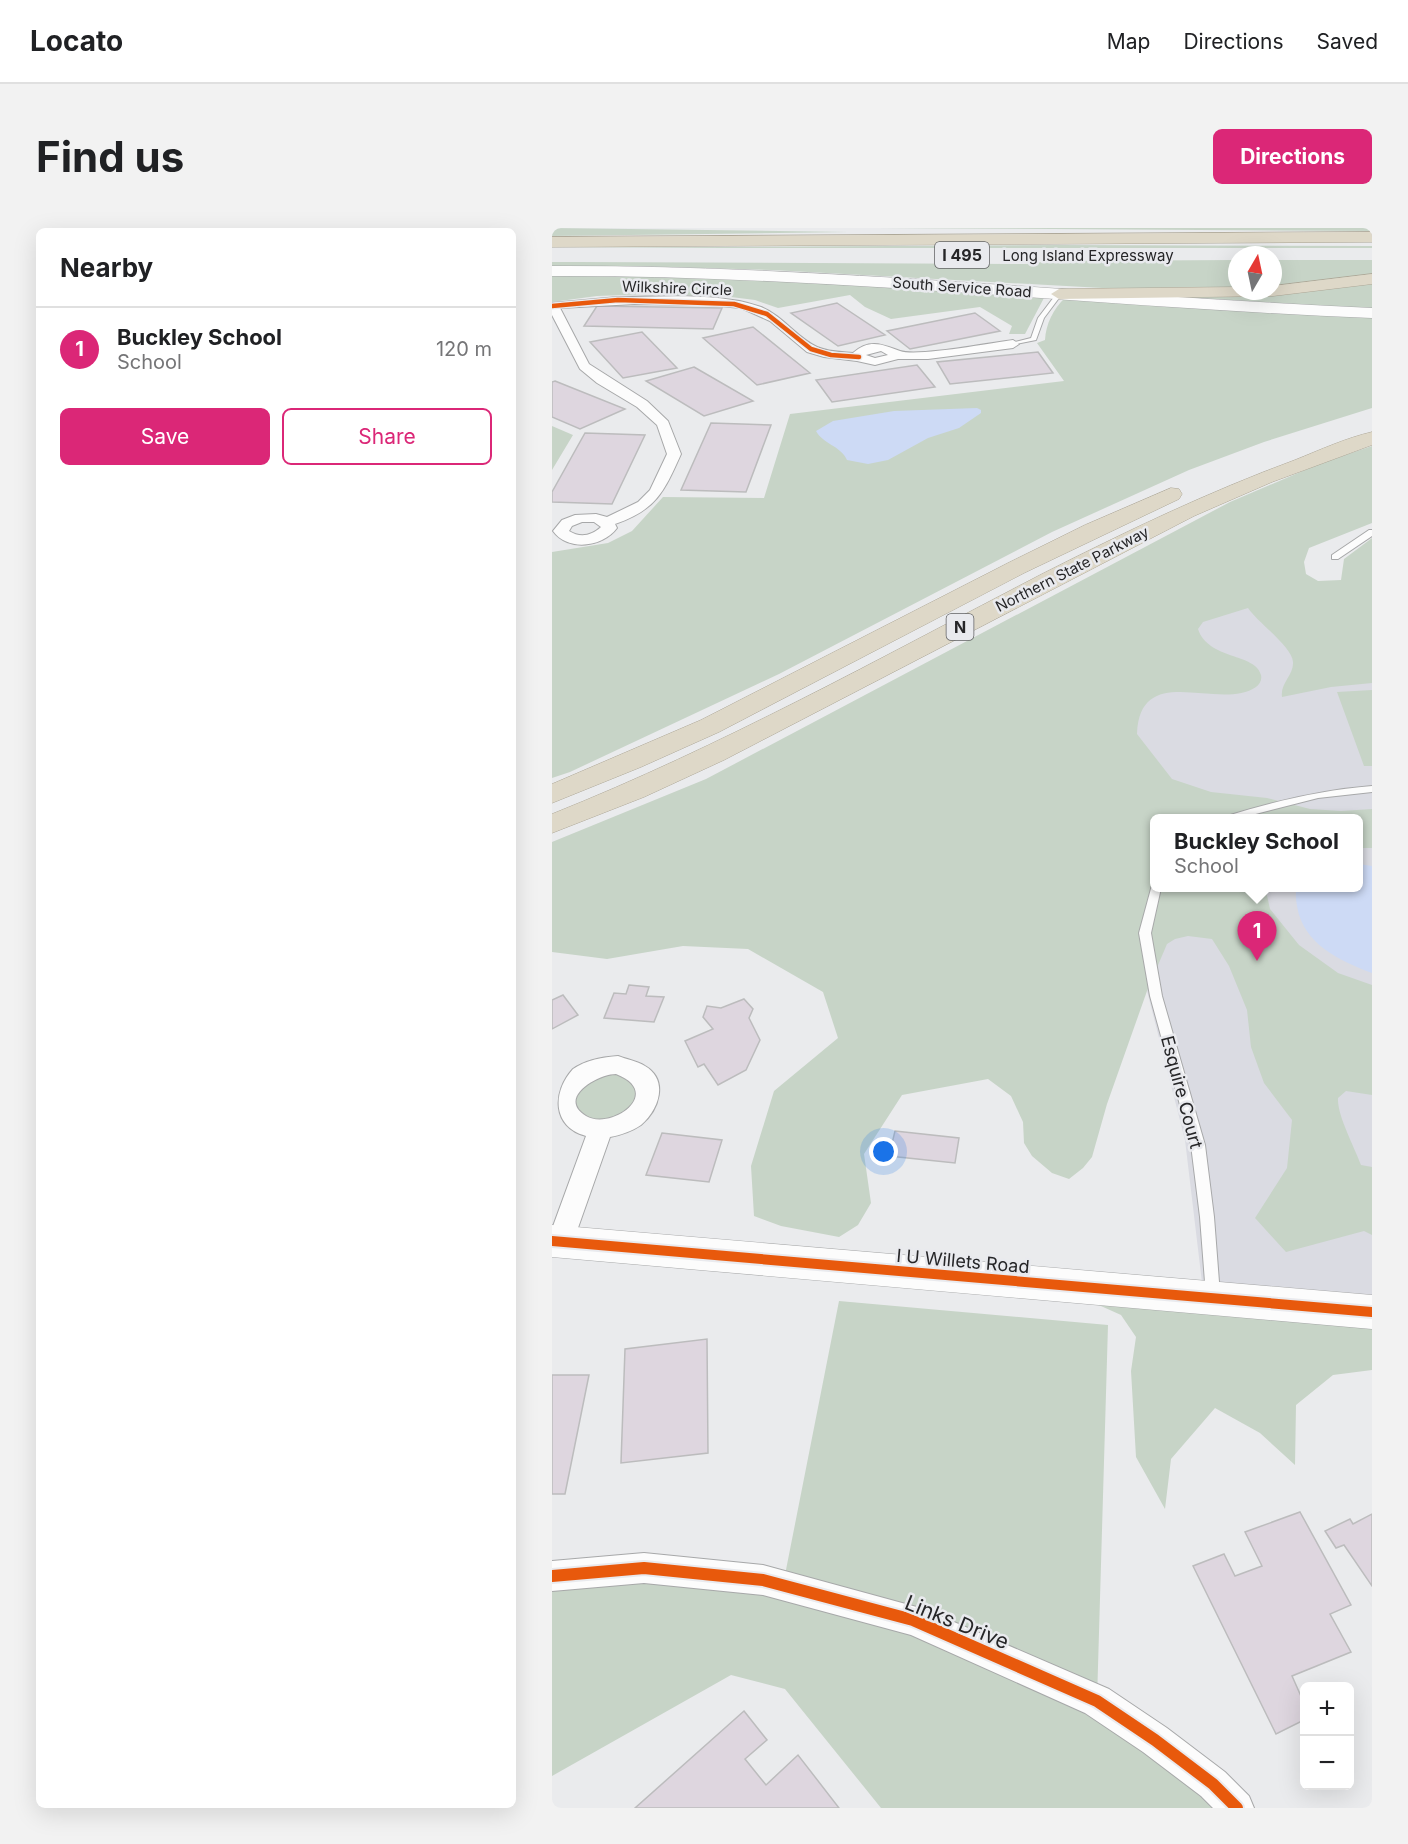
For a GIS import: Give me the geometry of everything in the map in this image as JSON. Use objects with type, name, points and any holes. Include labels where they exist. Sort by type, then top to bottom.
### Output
[{"type":"highway","points":[[712,228],[1026,234],[1255,233],[1294,237]]},
{"type":"highway","name":"Long Island Expressway","points":[[552,242],[1372,237]]},
{"type":"highway","name":"Long Island Expressway","points":[[552,257],[1052,255]]},
{"type":"highway","points":[[1282,290],[1372,279]]},
{"type":"highway","points":[[1059,294],[1228,292]]},
{"type":"highway","points":[[1329,433],[1372,418]]},
{"type":"highway","name":"Northern State Parkway","points":[[552,824],[612,801],[710,757],[1186,511],[1265,478],[1372,438]]},
{"type":"highway","name":"Northern State Parkway","points":[[552,794],[694,733],[1067,543],[1189,486]]},
{"type":"main road","name":"South Service Road","points":[[552,271],[643,270],[765,274],[1257,308],[1372,313]]},
{"type":"main road","name":"I U Willets Road","points":[[556,1241],[1372,1312]]},
{"type":"street","name":"Wilkshire Circle","points":[[553,306],[579,302],[653,300],[717,302],[750,307],[779,321],[807,347],[833,355],[859,357],[858,353],[861,351],[876,347],[887,348],[895,355],[928,355],[1013,344]]},
{"type":"street","points":[[553,306],[584,366],[602,381],[642,404],[663,424],[674,454],[659,486],[646,505],[632,514],[607,522]]},
{"type":"street","points":[[556,1241],[601,1129]]},
{"type":"street","name":"Links Drive","points":[[552,1576],[644,1568],[763,1580],[913,1620],[1097,1701],[1155,1740],[1213,1784],[1237,1808]]},
{"type":"lane","points":[[1013,344],[1034,339],[1041,318],[1059,294]]},
{"type":"lane","points":[[1335,557],[1372,532]]},
{"type":"lane","points":[[1246,814],[1279,802],[1338,791],[1372,789]]},
{"type":"lane","name":"Esquire Court","points":[[1155,892],[1145,933],[1156,996],[1198,1144],[1207,1217],[1213,1299]]},
{"type":"shaded area","points":[[1234,593],[1372,625],[1372,1305],[1203,1291],[1185,1140],[1147,991],[1139,932],[1154,892],[1363,892],[1363,814],[1169,814],[1125,730],[1135,653]]},
{"type":"green space","points":[[552,228],[848,232],[552,236]]},
{"type":"green space","points":[[876,228],[1372,228],[1372,231]]},
{"type":"green space","points":[[1059,245],[1372,246],[1372,248],[1228,246],[1228,248],[552,248]]},
{"type":"green space","points":[[1228,260],[1228,289],[1157,291],[772,270],[631,266],[552,268],[552,262],[1024,264],[1053,261]]},
{"type":"green space","points":[[1282,260],[1372,260],[1372,275],[1282,286]]},
{"type":"green space","points":[[651,273],[1045,296],[1025,334],[1009,334],[1012,326],[980,307],[891,319],[865,307],[850,295],[778,308],[755,300],[731,297],[653,294],[597,296],[552,302],[552,275]]},
{"type":"green space","points":[[1372,284],[1372,309],[1230,300],[1282,300],[1282,293]]},
{"type":"green space","points":[[1228,296],[1228,300],[1183,297]]},
{"type":"green space","points":[[1065,298],[1372,315],[1372,408],[1264,442],[1189,470],[1052,532],[779,674],[570,772],[552,778],[552,552],[608,543],[632,531],[663,497],[764,498],[790,414],[1064,381],[1037,343],[1045,340],[1051,317]]},
{"type":"green space","points":[[552,426],[573,435],[552,470]]},
{"type":"green space","points":[[1372,446],[1372,523],[1309,548],[1304,562],[1306,574],[1318,581],[1341,580],[1344,559],[1372,538],[1372,683],[1331,687],[1282,697],[1283,687],[1293,667],[1291,656],[1281,642],[1248,608],[1203,622],[1198,629],[1203,639],[1211,646],[1257,668],[1261,675],[1259,685],[1240,693],[1166,693],[1152,699],[1141,712],[1137,734],[1172,779],[1211,792],[1267,798],[1310,809],[1341,811],[1372,809],[1372,848],[1363,848],[1363,814],[1150,814],[1150,892],[1266,892],[1270,909],[1299,945],[1338,973],[1372,985],[1372,1095],[1346,1091],[1338,1098],[1338,1105],[1361,1165],[1372,1167],[1372,1235],[1364,1231],[1286,1252],[1255,1218],[1287,1168],[1292,1120],[1264,1083],[1251,1047],[1247,1010],[1229,966],[1212,939],[1188,936],[1175,939],[1167,944],[1147,991],[1107,1104],[1092,1157],[1069,1179],[1052,1173],[1032,1156],[1024,1143],[1023,1122],[1011,1096],[988,1079],[902,1095],[864,1154],[871,1203],[858,1225],[839,1237],[781,1226],[754,1216],[751,1166],[774,1091],[838,1038],[823,992],[748,949],[683,946],[607,959],[552,952],[552,842],[706,779],[1230,502],[1319,464]]},
{"type":"green space","points":[[1372,690],[1372,766],[1364,766],[1337,692]]},
{"type":"green space","points":[[631,1068],[640,1112],[587,1128],[566,1092],[572,1083]]},
{"type":"green space","points":[[839,1301],[1108,1325],[1097,1701],[1237,1808],[881,1808],[785,1689],[731,1675],[552,1776],[552,1576],[783,1585]]},
{"type":"green space","points":[[1092,1302],[1372,1319],[1372,1370],[1333,1375],[1296,1405],[1295,1465],[1260,1433],[1215,1408],[1171,1459],[1165,1509],[1136,1457],[1131,1371],[1136,1337],[1121,1315]]},
{"type":"water","points":[[977,408],[981,410],[981,413],[959,428],[928,438],[888,460],[868,464],[847,460],[841,451],[823,439],[816,431],[833,421],[894,411]]},
{"type":"water","points":[[1363,865],[1372,866],[1372,973],[1336,957],[1315,941],[1301,919],[1296,892],[1363,892]]},
{"type":"building","points":[[837,303],[885,335],[838,346],[791,313]]},
{"type":"building","points":[[597,306],[722,308],[713,329],[584,326]]},
{"type":"building","points":[[975,313],[1000,331],[910,349],[887,331]]},
{"type":"building","points":[[753,327],[810,373],[757,385],[703,338]]},
{"type":"building","points":[[642,332],[677,368],[623,378],[590,342]]},
{"type":"building","points":[[1038,352],[1053,373],[950,384],[937,362]]},
{"type":"building","points":[[917,365],[935,387],[832,402],[816,380]]},
{"type":"building","points":[[694,367],[753,401],[704,416],[646,381]]},
{"type":"building","points":[[555,381],[625,409],[580,429],[552,417],[552,382]]},
{"type":"building","points":[[711,423],[771,425],[746,492],[681,490]]},
{"type":"building","points":[[585,433],[645,435],[612,504],[552,502],[552,492]]},
{"type":"building","points":[[629,985],[649,987],[646,996],[664,997],[654,1022],[604,1018],[614,993],[626,994]]},
{"type":"building","points":[[563,995],[578,1015],[552,1029],[552,1000]]},
{"type":"building","points":[[744,999],[753,1009],[749,1018],[760,1040],[746,1070],[718,1085],[704,1064],[698,1067],[685,1041],[713,1029],[703,1017],[707,1006],[721,1008]]},
{"type":"building","points":[[895,1131],[959,1138],[955,1163],[889,1156]]},
{"type":"building","points":[[662,1133],[722,1140],[709,1182],[646,1175]]},
{"type":"building","points":[[707,1339],[708,1453],[621,1463],[625,1349]]},
{"type":"building","points":[[552,1375],[589,1375],[565,1494],[552,1494]]},
{"type":"building","points":[[1300,1512],[1351,1605],[1330,1614],[1351,1652],[1292,1676],[1300,1694],[1300,1722],[1276,1734],[1193,1566],[1224,1554],[1235,1576],[1262,1566],[1245,1532]]},
{"type":"building","points":[[1372,1514],[1372,1586],[1344,1545],[1336,1548],[1325,1531],[1350,1519],[1353,1524]]},
{"type":"building","points":[[744,1711],[767,1740],[745,1759],[766,1785],[798,1755],[839,1808],[635,1808]]},
{"type":"cycle path","points":[[552,306],[618,300],[734,304],[767,314],[806,346],[818,352],[859,357]]},
{"type":"cycle path","points":[[552,1241],[1372,1312]]},
{"type":"cycle path","points":[[552,1576],[644,1568],[763,1580],[913,1620],[1097,1701],[1155,1740],[1213,1784],[1237,1808]]},
{"type":"place","name":"Buckley School","points":[[1257,961]]}]
